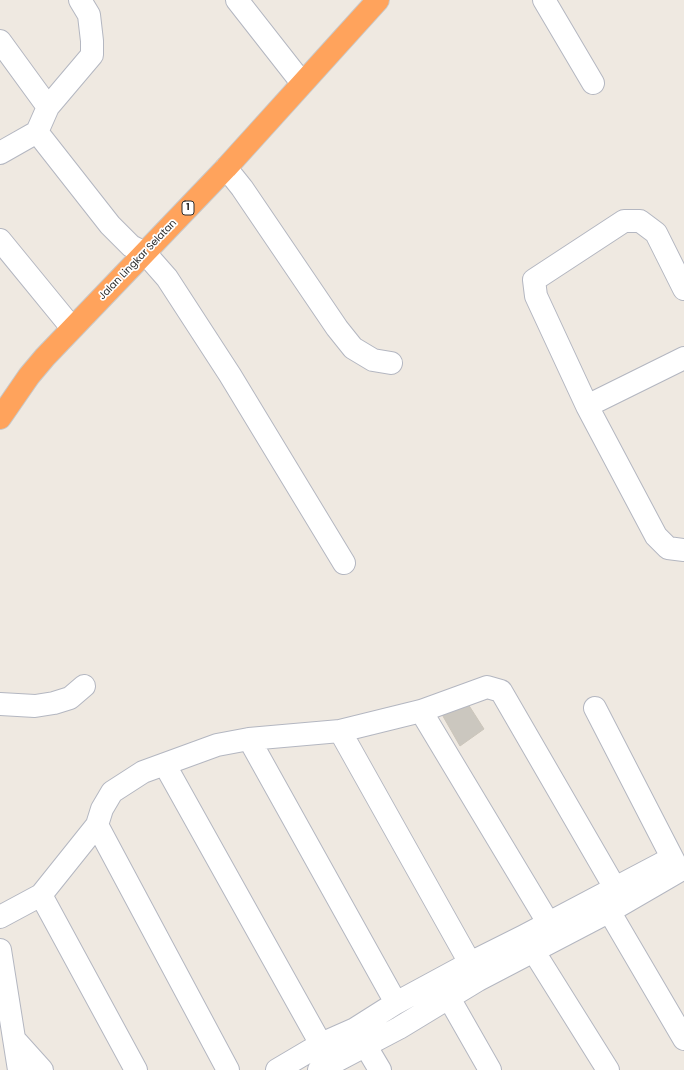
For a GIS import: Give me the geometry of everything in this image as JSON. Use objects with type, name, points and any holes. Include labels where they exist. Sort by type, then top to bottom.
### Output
[{"type":"highway","name":"Jalan Lingkar Selatan","points":[[0,418],[29,376],[72,328],[226,168],[378,0]]},
{"type":"street","points":[[0,153],[37,132],[48,107],[92,55],[89,15],[80,0]]},
{"type":"street","points":[[237,0],[302,83]]},
{"type":"street","points":[[544,0],[593,83]]},
{"type":"street","points":[[0,41],[48,107]]},
{"type":"street","points":[[37,132],[110,225],[131,246],[145,253],[166,278],[230,375],[344,564]]},
{"type":"street","points":[[226,168],[242,188],[337,328],[353,348],[373,360],[391,363]]},
{"type":"street","points":[[684,289],[656,233],[640,221],[624,220],[534,280],[536,296],[588,406],[656,536],[668,548],[684,550]]},
{"type":"street","points":[[0,240],[72,328]]},
{"type":"street","points":[[588,406],[684,358]]},
{"type":"street","points":[[0,704],[35,706],[54,704],[70,698],[84,686]]},
{"type":"street","points":[[0,917],[41,895],[97,825],[102,808],[112,792],[143,772],[217,745],[249,739],[340,732],[421,711],[487,687],[501,691],[608,898],[684,1040]]},
{"type":"street","points":[[279,1070],[321,1044],[399,1028],[470,963],[529,943],[549,924],[608,898],[678,870],[596,708]]},
{"type":"street","points":[[421,711],[549,924]]},
{"type":"street","points":[[340,732],[470,963]]},
{"type":"street","points":[[249,739],[396,1003]]},
{"type":"street","points":[[165,765],[321,1044],[325,1067]]},
{"type":"street","points":[[97,825],[228,1070]]},
{"type":"street","points":[[41,895],[136,1070]]},
{"type":"street","points":[[325,1067],[396,1003],[443,989],[529,943],[608,898]]},
{"type":"street","points":[[529,943],[608,1070]]},
{"type":"street","points":[[0,950],[19,1070]]},
{"type":"street","points":[[443,989],[490,1070]]},
{"type":"street","points":[[360,1037],[380,1070]]},
{"type":"street","points":[[15,1040],[42,1070]]},
{"type":"building","points":[[468,704],[484,729],[460,746],[440,711]]}]
